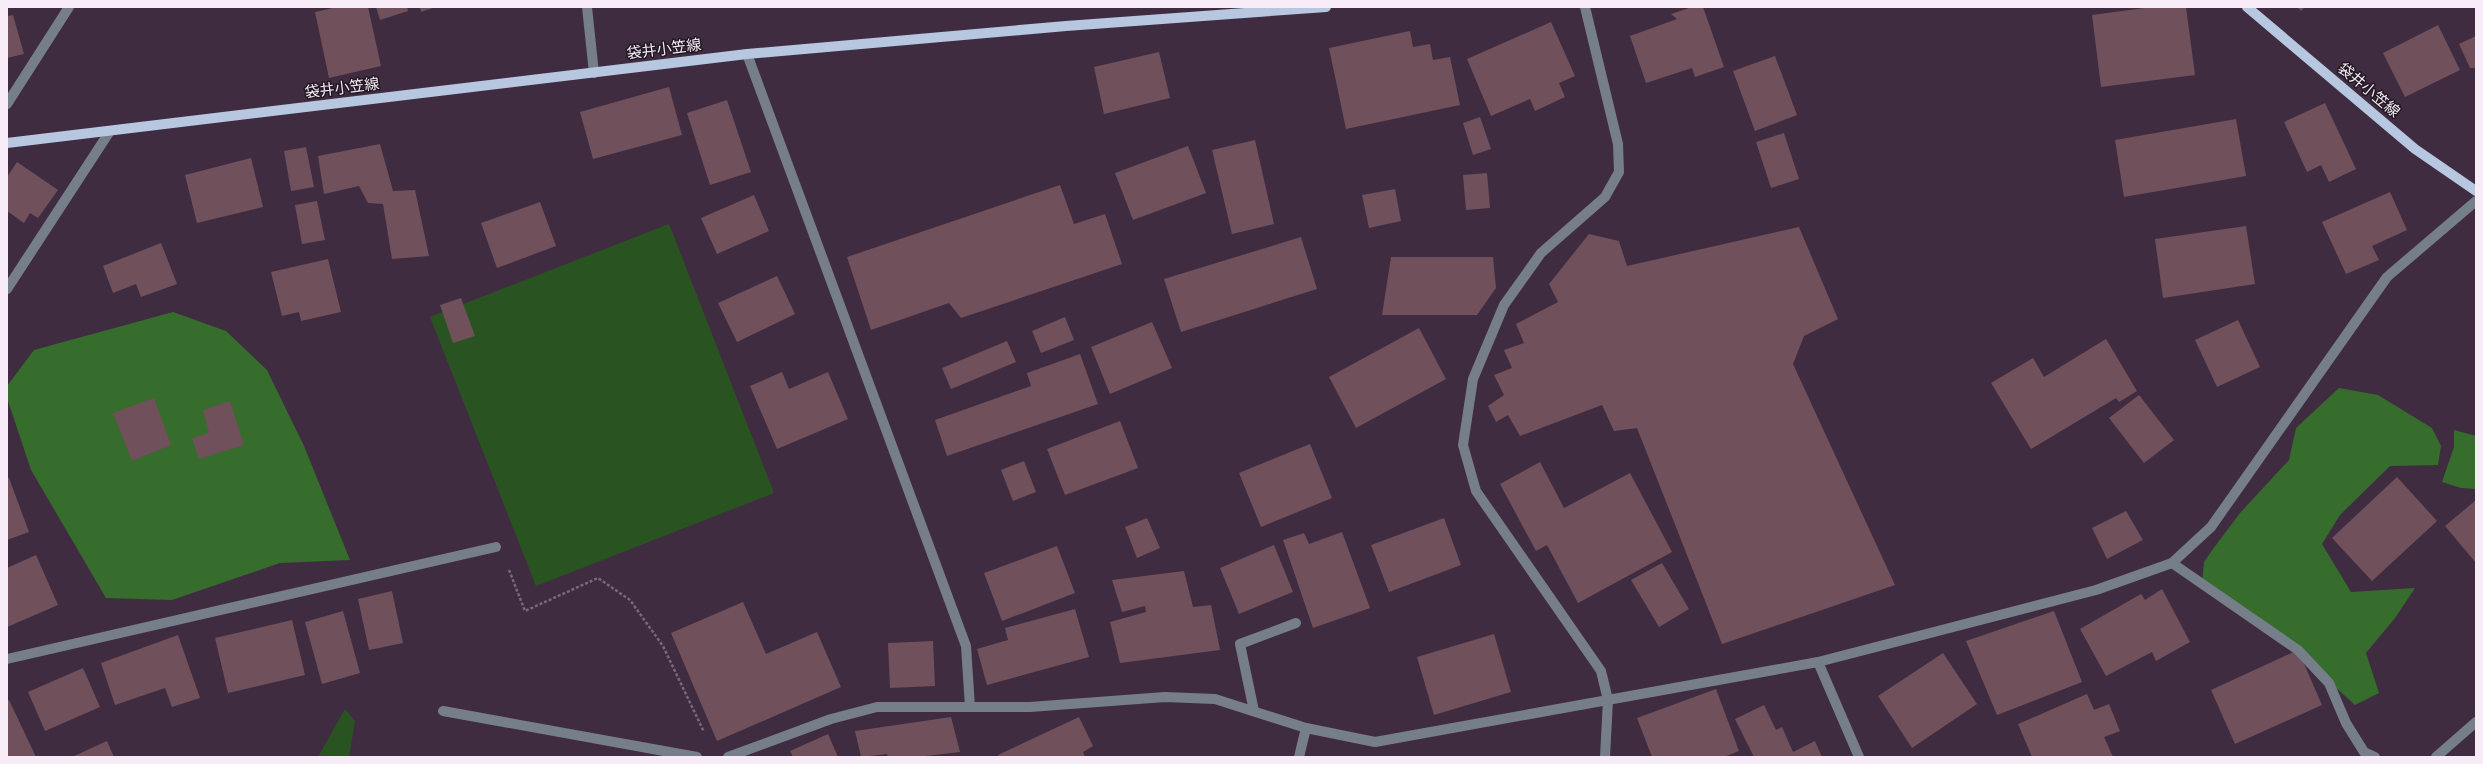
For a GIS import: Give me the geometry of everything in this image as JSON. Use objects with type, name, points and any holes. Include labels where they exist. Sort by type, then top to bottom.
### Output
[{"type":"main road","name":"袋井小笠線","points":[[7,143],[747,54],[1051,27],[1326,7]]},
{"type":"main road","name":"袋井小笠線","points":[[2247,7],[2415,149],[2476,191]]},
{"type":"street","points":[[7,104],[69,7]]},
{"type":"street","points":[[587,7],[594,73]]},
{"type":"street","points":[[1585,7],[1618,144],[1619,172],[1605,197],[1541,253],[1504,305],[1473,379],[1463,445],[1476,491],[1601,671],[1608,700],[1605,757]]},
{"type":"street","points":[[747,54],[966,646],[970,707]]},
{"type":"street","points":[[7,289],[110,131]]},
{"type":"street","points":[[728,757],[831,719],[877,707],[1030,707],[1164,697],[1215,699],[1306,728],[1375,742],[1818,662],[2096,590],[2172,563],[2211,527],[2388,277],[2476,201]]},
{"type":"street","points":[[7,659],[496,547]]},
{"type":"street","points":[[2172,563],[2298,650],[2328,683],[2346,723],[2364,752],[2375,757]]},
{"type":"street","points":[[1254,711],[1240,644],[1296,623]]},
{"type":"street","points":[[1818,662],[1859,757]]},
{"type":"street","points":[[443,711],[697,757]]},
{"type":"street","points":[[2436,757],[2476,722]]},
{"type":"street","points":[[1300,757],[1306,728]]},
{"type":"path","points":[[496,547],[508,566],[525,611],[598,578],[630,600],[663,646],[706,736]]},
{"type":"green space","points":[[669,224],[774,493],[536,586],[430,317]]},
{"type":"green space","points":[[173,312],[226,331],[267,370],[304,446],[350,560],[280,563],[172,600],[106,598],[31,470],[7,398],[7,386],[34,350]]},
{"type":"green space","points":[[2339,388],[2378,395],[2432,428],[2441,446],[2438,465],[2390,466],[2340,515],[2322,544],[2351,592],[2415,588],[2395,618],[2366,653],[2379,693],[2355,705],[2281,638],[2202,584],[2204,562],[2213,549],[2240,513],[2289,460],[2296,428]]},
{"type":"green space","points":[[2454,430],[2476,436],[2476,489],[2461,488],[2442,482],[2454,447]]},
{"type":"green space","points":[[345,709],[355,721],[349,757],[318,757]]},
{"type":"building","points":[[337,7],[368,7],[381,66],[329,78],[315,12]]},
{"type":"building","points":[[376,7],[407,7],[408,11],[380,20]]},
{"type":"building","points":[[420,7],[436,7],[421,12]]},
{"type":"building","points":[[1692,7],[1703,7],[1724,67],[1695,77],[1692,68],[1646,83],[1630,36],[1677,19],[1671,14]]},
{"type":"building","points":[[2152,7],[2186,7],[2195,75],[2101,87],[2092,15]]},
{"type":"building","points":[[2297,7],[2305,7],[2301,11]]},
{"type":"building","points":[[13,15],[24,54],[7,58],[7,16]]},
{"type":"building","points":[[1551,22],[1575,76],[1559,83],[1565,97],[1535,111],[1530,99],[1491,116],[1467,59]]},
{"type":"building","points":[[2438,25],[2460,70],[2405,97],[2383,53]]},
{"type":"building","points":[[1410,31],[1413,47],[1430,44],[1433,60],[1450,57],[1460,105],[1346,129],[1329,48]]},
{"type":"building","points":[[2476,36],[2476,68],[2470,68],[2459,44]]},
{"type":"building","points":[[1159,52],[1170,98],[1104,114],[1094,67]]},
{"type":"building","points":[[1775,56],[1797,115],[1755,131],[1733,71]]},
{"type":"building","points":[[669,87],[682,135],[593,159],[580,112]]},
{"type":"building","points":[[727,100],[751,172],[710,185],[687,113]]},
{"type":"building","points":[[2325,103],[2356,169],[2329,182],[2321,165],[2307,172],[2284,122]]},
{"type":"building","points":[[1480,117],[1491,149],[1473,155],[1463,123]]},
{"type":"building","points":[[2236,119],[2246,176],[2124,197],[2115,140]]},
{"type":"building","points":[[1784,133],[1799,179],[1771,188],[1756,142]]},
{"type":"building","points":[[1255,140],[1274,224],[1232,234],[1212,150]]},
{"type":"building","points":[[380,144],[393,191],[415,190],[429,256],[392,259],[383,204],[368,203],[359,186],[324,194],[318,156]]},
{"type":"building","points":[[1188,146],[1206,193],[1133,220],[1115,173]]},
{"type":"building","points":[[306,147],[314,187],[291,191],[284,151]]},
{"type":"building","points":[[251,158],[263,207],[197,223],[185,175]]},
{"type":"building","points":[[17,162],[58,190],[38,218],[30,213],[24,223],[7,211],[7,177]]},
{"type":"building","points":[[1487,173],[1490,208],[1466,210],[1463,175]]},
{"type":"building","points":[[1060,185],[1074,224],[1105,214],[1122,264],[961,318],[949,303],[871,330],[847,257]]},
{"type":"building","points":[[1395,189],[1401,221],[1369,228],[1362,195]]},
{"type":"building","points":[[2390,192],[2407,230],[2372,246],[2379,260],[2346,274],[2322,222]]},
{"type":"building","points":[[754,195],[769,231],[717,254],[701,218]]},
{"type":"building","points":[[317,201],[325,240],[302,244],[295,205]]},
{"type":"building","points":[[540,202],[556,246],[497,268],[481,223]]},
{"type":"building","points":[[2246,226],[2255,284],[2163,298],[2155,239]]},
{"type":"building","points":[[1799,227],[1838,319],[1804,336],[1793,364],[1895,585],[1722,644],[1637,428],[1614,431],[1602,405],[1520,436],[1508,415],[1496,422],[1488,406],[1504,395],[1494,375],[1512,368],[1504,350],[1524,343],[1516,324],[1558,302],[1549,284],[1589,234],[1619,241],[1627,266]]},
{"type":"building","points":[[1301,237],[1317,289],[1181,332],[1164,279]]},
{"type":"building","points":[[161,243],[177,284],[141,297],[136,284],[113,293],[103,266]]},
{"type":"building","points":[[1391,257],[1493,257],[1496,288],[1477,315],[1382,315]]},
{"type":"building","points":[[328,259],[341,312],[301,321],[299,312],[282,316],[271,272]]},
{"type":"building","points":[[777,276],[795,314],[737,342],[718,303]]},
{"type":"building","points":[[461,298],[475,336],[453,343],[440,305]]},
{"type":"building","points":[[1065,317],[1074,340],[1041,353],[1032,331]]},
{"type":"building","points":[[2238,320],[2260,367],[2217,387],[2195,340]]},
{"type":"building","points":[[1152,322],[1172,368],[1110,394],[1091,347]]},
{"type":"building","points":[[1419,328],[1446,379],[1356,428],[1329,377]]},
{"type":"building","points":[[2106,339],[2137,391],[2119,402],[2116,398],[2031,449],[1991,383],[2033,358],[2044,377]]},
{"type":"building","points":[[1007,341],[1016,362],[951,389],[942,368]]},
{"type":"building","points":[[1080,354],[1098,404],[947,456],[935,420],[1031,386],[1027,373]]},
{"type":"building","points":[[782,372],[789,389],[828,372],[848,419],[777,449],[750,386]]},
{"type":"building","points":[[2139,395],[2174,440],[2144,463],[2109,418]]},
{"type":"building","points":[[154,398],[171,445],[132,461],[113,413]]},
{"type":"building","points":[[230,401],[244,445],[199,459],[192,438],[209,433],[203,410]]},
{"type":"building","points":[[1120,421],[1138,468],[1065,495],[1047,449]]},
{"type":"building","points":[[1310,444],[1332,498],[1261,527],[1239,473]]},
{"type":"building","points":[[1024,461],[1036,492],[1013,501],[1001,470]]},
{"type":"building","points":[[1540,462],[1564,508],[1630,473],[1672,552],[1578,603],[1547,545],[1536,551],[1500,484]]},
{"type":"building","points":[[2397,477],[2437,521],[2372,581],[2332,538]]},
{"type":"building","points":[[7,478],[9,478],[29,532],[7,540]]},
{"type":"building","points":[[2476,500],[2476,563],[2445,526]]},
{"type":"building","points":[[2126,511],[2143,540],[2107,559],[2092,528]]},
{"type":"building","points":[[1147,518],[1160,548],[1137,558],[1125,527]]},
{"type":"building","points":[[1444,518],[1461,565],[1389,592],[1371,545]]},
{"type":"building","points":[[1342,532],[1370,608],[1313,628],[1283,540],[1304,533],[1309,544]]},
{"type":"building","points":[[1274,545],[1293,592],[1239,614],[1220,568]]},
{"type":"building","points":[[1057,546],[1075,593],[1002,621],[984,573]]},
{"type":"building","points":[[36,555],[58,605],[7,627],[7,568]]},
{"type":"building","points":[[1662,563],[1689,609],[1659,627],[1631,580]]},
{"type":"building","points":[[1184,571],[1193,607],[1211,605],[1220,650],[1120,663],[1110,622],[1146,612],[1145,606],[1122,612],[1112,580]]},
{"type":"building","points":[[2162,589],[2190,642],[2156,661],[2152,652],[2106,676],[2080,629],[2141,594],[2145,600]]},
{"type":"building","points":[[392,591],[403,643],[369,650],[358,599]]},
{"type":"building","points":[[743,602],[766,654],[817,632],[841,687],[717,741],[671,633]]},
{"type":"building","points":[[1075,609],[1089,657],[987,685],[977,649],[1008,640],[1005,628]]},
{"type":"building","points":[[343,611],[360,673],[322,684],[305,622]]},
{"type":"building","points":[[2054,611],[2082,682],[1997,715],[1966,641]]},
{"type":"building","points":[[292,620],[305,675],[228,693],[215,638]]},
{"type":"building","points":[[1494,634],[1511,692],[1434,715],[1417,657]]},
{"type":"building","points":[[178,635],[200,698],[172,707],[165,688],[115,705],[101,663]]},
{"type":"building","points":[[933,641],[935,686],[890,688],[888,643]]},
{"type":"building","points":[[2298,650],[2322,705],[2235,744],[2211,690]]},
{"type":"building","points":[[1943,653],[1977,704],[1912,748],[1878,696]]},
{"type":"building","points":[[83,668],[100,707],[45,731],[28,692]]},
{"type":"building","points":[[1716,689],[1739,751],[1724,757],[1652,757],[1637,718]]},
{"type":"building","points":[[2087,694],[2094,710],[2109,704],[2120,731],[2104,737],[2113,757],[2032,757],[2018,724]]},
{"type":"building","points":[[9,700],[36,757],[7,757],[7,701]]},
{"type":"building","points":[[1764,705],[1776,730],[1782,727],[1793,752],[1815,741],[1822,757],[1754,757],[1735,719]]},
{"type":"building","points":[[951,717],[960,752],[917,757],[888,757],[887,754],[861,757],[855,731]]},
{"type":"building","points":[[1079,717],[1093,746],[1083,752],[1085,757],[999,757],[998,755]]},
{"type":"building","points":[[828,734],[838,757],[793,757],[790,751]]},
{"type":"building","points":[[107,741],[114,757],[72,757]]}]
